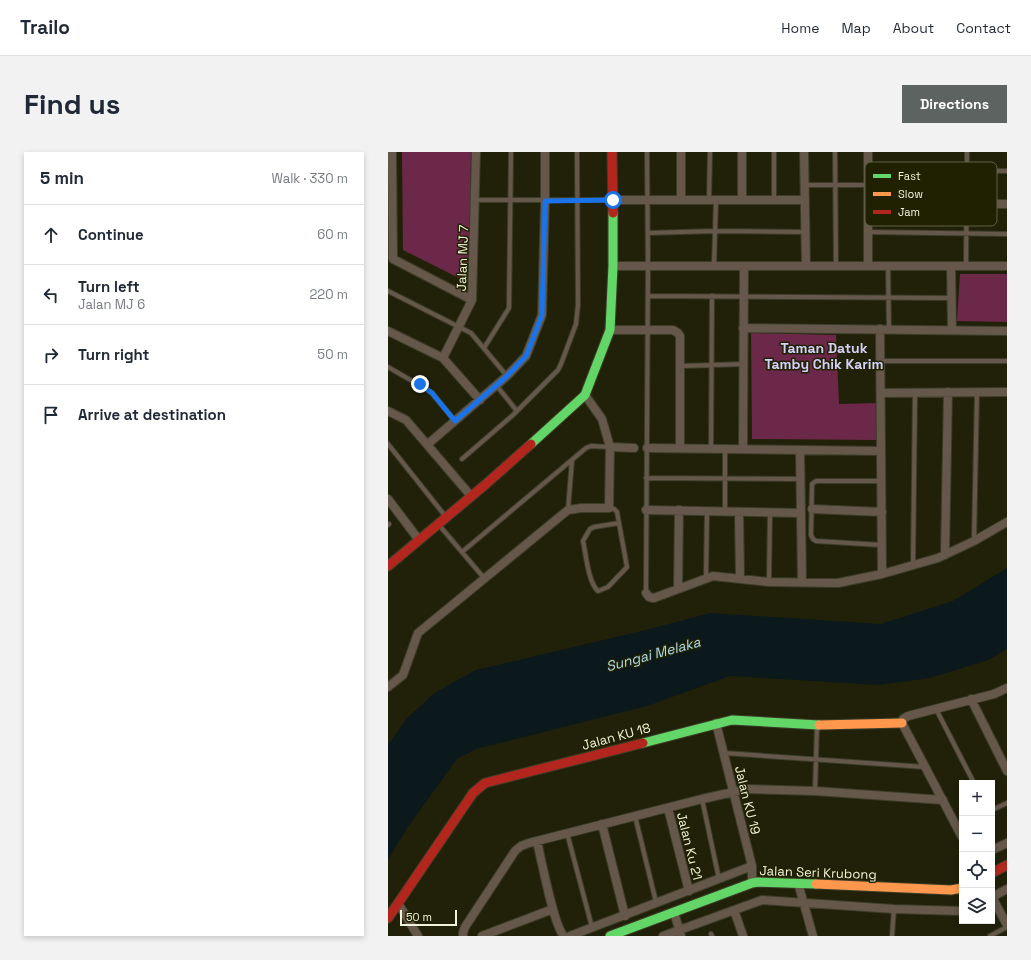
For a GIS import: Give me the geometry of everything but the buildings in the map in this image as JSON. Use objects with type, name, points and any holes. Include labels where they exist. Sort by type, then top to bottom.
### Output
[{"type":"street","points":[[392,152],[393,259],[472,300]]},
{"type":"street","name":"Jalan MJ 7","points":[[443,358],[472,300],[476,152]]},
{"type":"street","points":[[428,444],[507,376],[526,356],[542,315],[545,152]]},
{"type":"street","points":[[388,566],[446,518],[585,396],[610,330],[613,266],[612,152]]},
{"type":"street","points":[[681,152],[681,200]]},
{"type":"street","points":[[742,152],[742,200]]},
{"type":"street","points":[[804,152],[806,266]]},
{"type":"street","points":[[613,200],[805,200]]},
{"type":"street","points":[[868,226],[868,266]]},
{"type":"street","points":[[613,266],[1007,266]]},
{"type":"street","points":[[743,449],[744,266]]},
{"type":"street","points":[[951,266],[952,330]]},
{"type":"street","points":[[743,328],[1007,331]]},
{"type":"street","points":[[880,329],[882,574]]},
{"type":"street","points":[[388,330],[443,358],[480,400]]},
{"type":"street","points":[[610,330],[673,330],[680,336],[680,448]]},
{"type":"street","points":[[945,555],[948,392]]},
{"type":"street","points":[[881,393],[1007,392]]},
{"type":"street","points":[[388,687],[403,675],[418,633],[484,578],[568,510],[581,508],[609,508],[610,447],[602,419],[585,396]]},
{"type":"street","points":[[388,411],[406,420],[471,496]]},
{"type":"street","points":[[610,447],[634,448]]},
{"type":"street","points":[[647,448],[881,451]]},
{"type":"street","points":[[800,450],[802,582]]},
{"type":"street","points":[[388,499],[419,540]]},
{"type":"street","points":[[812,509],[882,512]]},
{"type":"street","points":[[646,510],[801,513]]},
{"type":"street","points":[[678,589],[679,510]]},
{"type":"street","points":[[739,512],[740,578]]},
{"type":"street","points":[[646,593],[649,597],[654,598],[714,576],[770,582],[838,583],[913,566],[945,555],[1007,522]]},
{"type":"street","points":[[959,825],[943,800],[902,723],[903,719],[908,716],[1006,690]]},
{"type":"street","points":[[971,699],[1007,771]]},
{"type":"street","name":"Jalan KU 18","points":[[388,918],[473,793],[485,783],[732,720],[817,725],[902,723]]},
{"type":"street","name":"Jalan KU 19","points":[[716,723],[752,866],[752,883]]},
{"type":"street","points":[[463,936],[465,927],[515,851],[522,846],[538,841],[635,815],[733,791],[747,789],[815,791],[943,800]]},
{"type":"street","name":"Jalan Ku 21","points":[[668,808],[689,891]]},
{"type":"street","points":[[602,824],[625,916]]},
{"type":"street","points":[[538,841],[553,909],[560,931],[564,936]]},
{"type":"street","points":[[995,849],[1007,843]]},
{"type":"street","points":[[995,871],[1007,865]]},
{"type":"street","points":[[570,936],[657,904],[752,866]]},
{"type":"street","name":"Jalan Seri Krubong","points":[[610,936],[758,882],[951,890],[959,889]]},
{"type":"street","points":[[798,883],[813,936]]},
{"type":"street","points":[[995,895],[1007,889]]},
{"type":"street","points":[[663,936],[680,933],[762,900],[959,912]]},
{"type":"street","points":[[398,903],[418,936]]},
{"type":"street","points":[[995,903],[1007,926]]},
{"type":"street","points":[[482,936],[553,909]]},
{"type":"street","points":[[734,910],[743,936]]},
{"type":"street","points":[[674,912],[680,933]]},
{"type":"lane","points":[[484,348],[509,308],[511,152]]},
{"type":"lane","points":[[462,459],[517,411],[558,370],[576,324],[578,305],[577,152]]},
{"type":"lane","points":[[646,593],[648,330],[647,152]]},
{"type":"lane","points":[[710,152],[716,231],[714,266]]},
{"type":"lane","points":[[774,152],[774,200]]},
{"type":"lane","points":[[835,152],[834,186],[836,266]]},
{"type":"lane","points":[[997,171],[1007,171]]},
{"type":"lane","points":[[805,186],[865,185]]},
{"type":"lane","points":[[475,200],[613,200]]},
{"type":"lane","points":[[966,226],[966,266]]},
{"type":"lane","points":[[648,233],[716,231],[806,232]]},
{"type":"lane","points":[[868,232],[1007,234]]},
{"type":"lane","points":[[888,266],[889,330]]},
{"type":"lane","points":[[388,291],[471,333],[507,376]]},
{"type":"lane","points":[[648,296],[952,298]]},
{"type":"lane","points":[[712,296],[712,449]]},
{"type":"lane","points":[[880,361],[1007,361]]},
{"type":"lane","points":[[680,366],[743,364]]},
{"type":"lane","points":[[388,367],[432,393],[455,421]]},
{"type":"lane","points":[[496,385],[517,411]]},
{"type":"lane","points":[[913,566],[915,392]]},
{"type":"lane","points":[[974,540],[977,392]]},
{"type":"lane","points":[[388,444],[446,518]]},
{"type":"lane","points":[[462,552],[572,460],[591,446],[610,447]]},
{"type":"lane","points":[[725,449],[725,511]]},
{"type":"lane","points":[[568,510],[572,460]]},
{"type":"lane","points":[[646,478],[800,479]]},
{"type":"lane","points":[[882,481],[816,481],[812,484],[811,535],[813,539],[882,545]]},
{"type":"lane","points":[[609,508],[614,509],[617,512],[627,567],[608,587],[598,591],[594,588],[591,580],[583,541],[590,529],[618,523]]},
{"type":"lane","points":[[706,578],[707,511]]},
{"type":"lane","points":[[770,512],[770,582]]},
{"type":"lane","points":[[438,524],[484,578]]},
{"type":"lane","points":[[936,709],[972,780]]},
{"type":"lane","points":[[815,791],[817,725]]},
{"type":"lane","points":[[724,753],[816,758],[926,767]]},
{"type":"lane","points":[[702,799],[719,880]]},
{"type":"lane","points":[[995,809],[1007,803]]},
{"type":"lane","points":[[635,815],[657,904]]},
{"type":"lane","points":[[567,833],[593,928]]},
{"type":"lane","points":[[892,936],[894,909]]},
{"type":"lane","points":[[990,936],[1007,926]]},
{"type":"shaded area","points":[[402,152],[471,152],[469,283],[403,250]]},
{"type":"shaded area","points":[[960,274],[1007,274],[1007,322],[957,321]]},
{"type":"shaded area","points":[[751,333],[836,335],[839,404],[878,403],[877,440],[752,439]]},
{"type":"water","name":"Sungai Melaka","points":[[1007,568],[1007,649],[988,660],[930,678],[878,685],[730,676],[647,706],[476,749],[457,759],[407,828],[388,860],[388,745],[407,718],[436,692],[476,670],[654,628],[710,613],[881,624],[953,601]]},
{"type":"traffic: fast","points":[[531,444],[585,395],[610,330],[613,266],[613,213]]},
{"type":"traffic: fast","points":[[643,743],[732,720],[819,725]]},
{"type":"traffic: fast","points":[[610,936],[752,883],[816,884]]},
{"type":"traffic: slow","points":[[819,725],[902,723]]},
{"type":"traffic: slow","points":[[816,884],[951,890],[959,889]]},
{"type":"traffic: jam","points":[[612,152],[613,213]]},
{"type":"traffic: jam","points":[[388,566],[486,484],[531,444]]},
{"type":"traffic: jam","points":[[388,918],[473,793],[485,783],[643,743]]},
{"type":"traffic: jam","points":[[995,871],[1007,865]]},
{"type":"district","name":"Taman Datuk Tamby Chik Karim","points":[[824,356]]},
{"type":"route","points":[[420,384],[432,393],[455,421],[507,376],[526,356],[542,315],[545,201],[613,200]]}]
